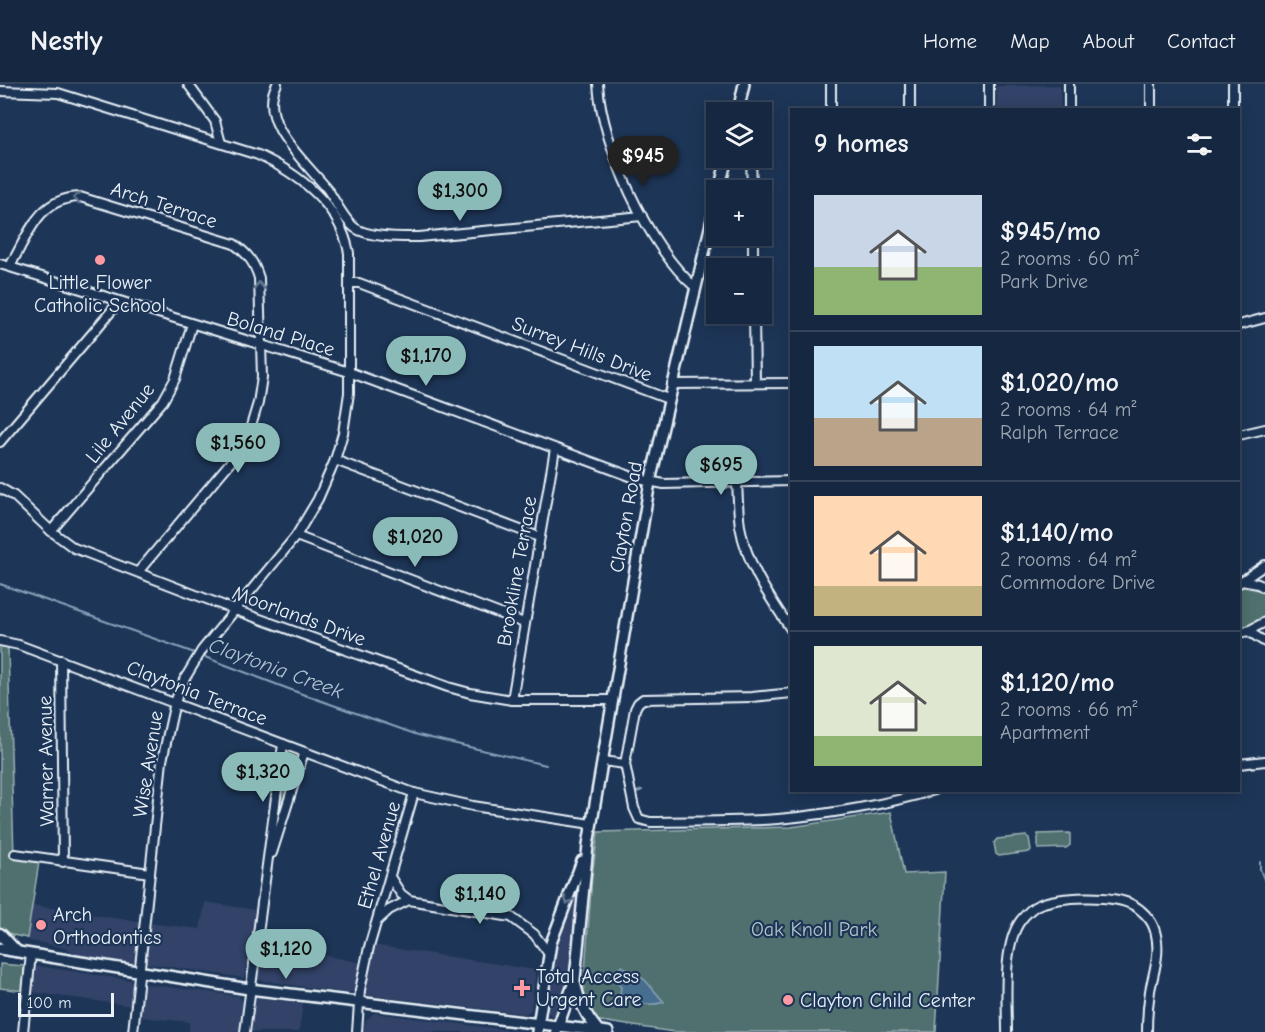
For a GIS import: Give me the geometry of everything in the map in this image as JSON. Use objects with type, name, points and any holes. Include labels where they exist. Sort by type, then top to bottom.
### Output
[{"type":"highway","points":[[0,934],[16,951]]},
{"type":"main road","points":[[740,102],[744,84]]},
{"type":"main road","name":"Clayton Road","points":[[557,1029],[575,979],[591,824],[650,482],[706,242]]},
{"type":"main road","name":"Clayton Road","points":[[538,1028],[549,954],[555,931],[588,845]]},
{"type":"main road","points":[[0,949],[249,989],[359,1002],[538,1028],[603,1031]]},
{"type":"main road","points":[[0,957],[16,951]]},
{"type":"main road","points":[[575,979],[586,1017],[603,1031]]},
{"type":"street","points":[[188,84],[215,121],[221,143]]},
{"type":"street","points":[[277,84],[271,101],[272,111],[281,131],[356,229],[383,235],[447,236],[642,216]]},
{"type":"street","points":[[598,84],[605,129],[642,216],[674,267],[695,287]]},
{"type":"street","points":[[831,84],[831,108]]},
{"type":"street","points":[[910,84],[910,108]]},
{"type":"street","points":[[989,84],[989,108]]},
{"type":"street","points":[[1069,84],[1069,108]]},
{"type":"street","points":[[1151,84],[1151,108]]},
{"type":"street","points":[[1233,84],[1233,108]]},
{"type":"street","name":"Wise Avenue","points":[[0,91],[58,93],[258,155],[283,167],[312,189],[325,205],[346,241],[349,253],[347,413],[335,460],[318,499],[296,536],[202,650],[184,680],[175,702],[165,744],[133,1032]]},
{"type":"street","name":"Arch Terrace","points":[[10,266],[46,207],[68,197],[80,197],[108,204],[234,244],[247,253],[254,263],[259,278],[262,377],[251,426],[239,452],[138,572]]},
{"type":"street","name":"Boland Place","points":[[0,264],[349,372],[650,482],[664,484],[790,481]]},
{"type":"street","name":"Surrey Hills Drive","points":[[349,283],[359,283],[668,399]]},
{"type":"street","points":[[0,442],[119,302]]},
{"type":"street","points":[[1240,325],[1265,318]]},
{"type":"street","name":"Lile Avenue","points":[[51,531],[163,401],[175,379],[192,324]]},
{"type":"street","points":[[754,324],[755,383]]},
{"type":"street","points":[[672,384],[790,383]]},
{"type":"street","points":[[1240,435],[1265,429]]},
{"type":"street","name":"Brookline Terrace","points":[[512,700],[555,449]]},
{"type":"street","points":[[335,460],[539,537]]},
{"type":"street","points":[[737,483],[740,526],[748,555],[763,589],[790,628]]},
{"type":"street","name":"Moorlands Drive","points":[[0,488],[14,496],[51,531],[74,548],[235,610],[448,687],[512,700],[613,700]]},
{"type":"street","points":[[296,536],[524,623]]},
{"type":"street","points":[[1240,582],[1265,565]]},
{"type":"street","points":[[1240,582],[1258,584],[1265,588]]},
{"type":"street","points":[[1240,633],[1265,622]]},
{"type":"street","points":[[1248,631],[1265,642]]},
{"type":"street","name":"Claytonia Terrace","points":[[0,641],[19,645],[61,660],[414,793],[473,807],[591,824]]},
{"type":"street","name":"Warner Avenue","points":[[61,660],[63,862]]},
{"type":"street","points":[[790,693],[640,701],[635,709],[625,764],[634,808],[639,819],[650,822],[776,819],[832,813],[894,802],[928,792]]},
{"type":"street","points":[[244,1032],[283,744]]},
{"type":"street","points":[[268,865],[304,752]]},
{"type":"street","points":[[1240,764],[1261,761],[1265,755]]},
{"type":"street","points":[[603,761],[625,764]]},
{"type":"street","name":"Ethel Avenue","points":[[357,1032],[360,990],[377,921],[414,793]]},
{"type":"street","points":[[15,854],[150,873]]},
{"type":"street","points":[[390,877],[401,894],[409,900],[511,917],[534,934],[549,954]]},
{"type":"street","points":[[1007,1032],[1008,967],[1013,936],[1018,926],[1036,906],[1058,899],[1079,897],[1133,904],[1145,914],[1154,927],[1158,948],[1150,990],[1147,1032]]},
{"type":"street","points":[[377,921],[389,910],[409,900]]},
{"type":"street","points":[[23,1032],[31,954]]},
{"type":"shaded area","points":[[1060,85],[1061,108],[997,108],[996,86]]},
{"type":"shaded area","points":[[205,902],[256,910],[244,978],[145,963],[149,923],[200,929]]},
{"type":"shaded area","points":[[573,904],[578,907],[569,986],[558,1014],[552,1016],[548,1013],[548,1009],[552,960]]},
{"type":"shaded area","points":[[32,905],[140,922],[136,960],[131,963],[74,954],[65,948],[27,940]]},
{"type":"shaded area","points":[[259,944],[362,963],[356,990],[346,993],[258,980],[255,978]]},
{"type":"shaded area","points":[[373,945],[536,970],[531,1010],[526,1014],[366,995],[364,990]]},
{"type":"shaded area","points":[[38,966],[130,980],[134,983],[133,1006],[30,992],[34,970]]},
{"type":"shaded area","points":[[622,966],[645,980],[664,1002],[642,1003],[620,995],[621,987],[614,979],[617,970]]},
{"type":"shaded area","points":[[146,984],[239,996],[243,1002],[240,1032],[189,1032],[189,1022],[139,1017],[142,989]]},
{"type":"shaded area","points":[[256,998],[303,1003],[299,1032],[249,1032],[252,1003]]},
{"type":"shaded area","points":[[374,1013],[523,1032],[363,1032],[366,1020]]},
{"type":"green space","points":[[1244,586],[1254,587],[1265,593],[1265,619],[1258,624],[1240,629],[1240,588]]},
{"type":"green space","points":[[0,646],[8,648],[14,857],[39,862],[27,938],[13,935],[0,928]]},
{"type":"green space","points":[[287,751],[297,753],[298,760],[278,825],[276,824]]},
{"type":"green space","name":"Oak Knoll Park","points":[[891,812],[904,874],[945,872],[936,1032],[674,1032],[594,1020],[583,998],[592,876],[598,832],[791,827]]},
{"type":"green space","points":[[1070,833],[1070,845],[1066,848],[1038,849],[1038,834]]},
{"type":"green space","points":[[1026,836],[1029,838],[1031,850],[1029,852],[999,856],[996,854],[994,843],[997,839]]},
{"type":"green space","points":[[0,964],[24,966],[23,991],[0,988]]},
{"type":"waterway","name":"Claytonia Creek","points":[[0,584],[418,735],[546,765]]},
{"type":"waterway","points":[[635,793],[642,790]]},
{"type":"waterway","points":[[1260,862],[1265,882]]},
{"type":"place","name":"Little Flower Catholic School","points":[[100,260]]},
{"type":"place","name":"Arch Orthodontics","points":[[41,925]]},
{"type":"place","name":"Total Access Urgent Care","points":[[522,988]]},
{"type":"place","name":"Clayton Child Center","points":[[788,1000]]}]
